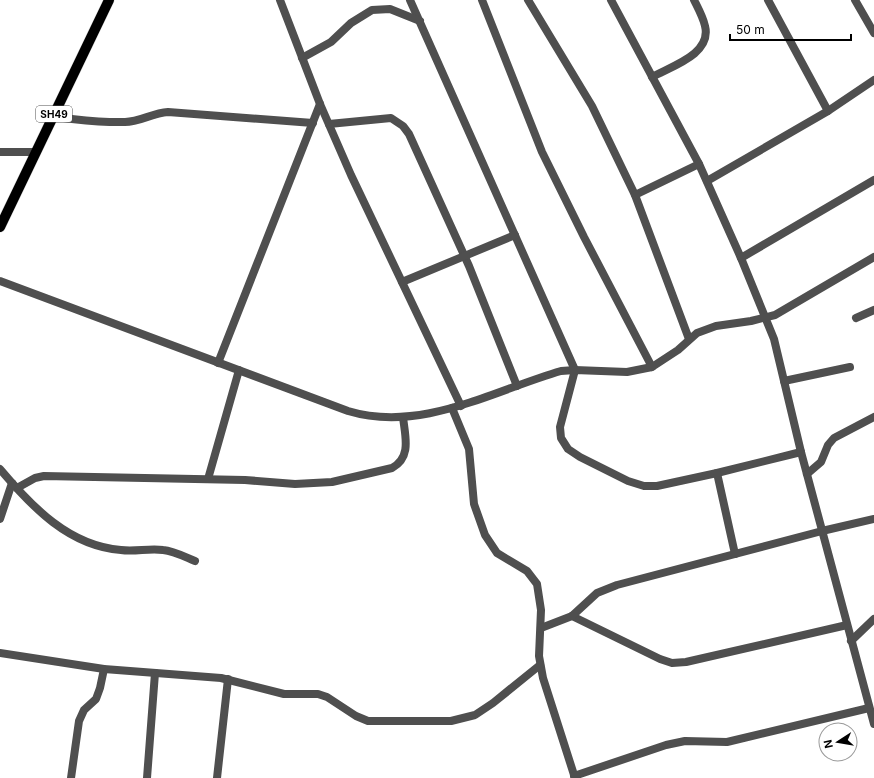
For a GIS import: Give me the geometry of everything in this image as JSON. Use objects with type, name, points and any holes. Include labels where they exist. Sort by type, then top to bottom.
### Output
[{"type":"main road","name":"SH49","points":[[0,227],[109,0]]},
{"type":"street","points":[[280,0],[320,104],[351,175],[461,406]]},
{"type":"street","points":[[410,0],[575,370],[560,428],[561,438],[568,449],[580,457],[621,478],[644,486],[657,486],[801,452]]},
{"type":"street","points":[[482,0],[542,152],[584,237],[652,367]]},
{"type":"street","points":[[528,0],[592,106],[636,195],[689,339]]},
{"type":"street","points":[[611,0],[699,164],[766,318],[777,351],[801,452],[850,641],[874,724]]},
{"type":"street","points":[[652,77],[694,54],[702,47],[706,37],[706,26],[694,0]]},
{"type":"street","points":[[768,0],[828,111]]},
{"type":"street","points":[[855,0],[874,33]]},
{"type":"street","points":[[302,58],[331,42],[351,23],[372,10],[390,9],[420,21]]},
{"type":"street","points":[[707,181],[828,111],[874,80]]},
{"type":"street","points":[[218,363],[320,104]]},
{"type":"street","points":[[53,117],[126,122],[138,120],[155,113],[168,112],[313,123]]},
{"type":"street","points":[[329,124],[385,117],[391,118],[403,126],[409,134],[464,256],[517,386]]},
{"type":"street","points":[[0,152],[36,152]]},
{"type":"street","points":[[636,195],[699,164]]},
{"type":"street","points":[[741,258],[874,180]]},
{"type":"street","points":[[402,282],[515,235]]},
{"type":"street","points":[[0,281],[218,363],[363,415],[403,418],[461,406],[561,371],[575,370],[627,372],[652,367],[678,350],[689,339],[708,328],[766,318],[796,304],[874,257]]},
{"type":"street","points":[[856,318],[874,310]]},
{"type":"street","points":[[784,381],[850,367]]},
{"type":"street","points":[[208,479],[239,370]]},
{"type":"street","points":[[452,408],[469,449],[474,504],[480,525],[497,553],[520,566],[534,577],[540,592],[540,665],[547,693],[574,777],[666,745],[685,741],[727,742],[869,708]]},
{"type":"street","points":[[807,474],[821,462],[828,445],[834,438],[874,417]]},
{"type":"street","points":[[0,519],[15,485],[44,476],[208,479],[312,484],[338,481],[392,468],[400,464],[405,456],[406,447],[403,418]]},
{"type":"street","points":[[0,469],[46,517],[72,536],[84,542],[123,551],[164,550],[174,552],[195,561]]},
{"type":"street","points":[[717,473],[735,554]]},
{"type":"street","points":[[541,628],[572,616],[598,593],[604,590],[822,531],[874,519]]},
{"type":"street","points":[[572,616],[660,659],[672,663],[686,662],[846,625]]},
{"type":"street","points":[[850,641],[874,619]]},
{"type":"street","points":[[0,653],[104,669],[228,679],[284,694],[318,694],[327,697],[356,716],[368,721],[451,721],[475,715],[485,709],[540,665]]},
{"type":"street","points":[[70,778],[79,721],[84,710],[96,699],[104,669]]},
{"type":"street","points":[[147,778],[155,673]]},
{"type":"street","points":[[217,778],[228,679]]}]
